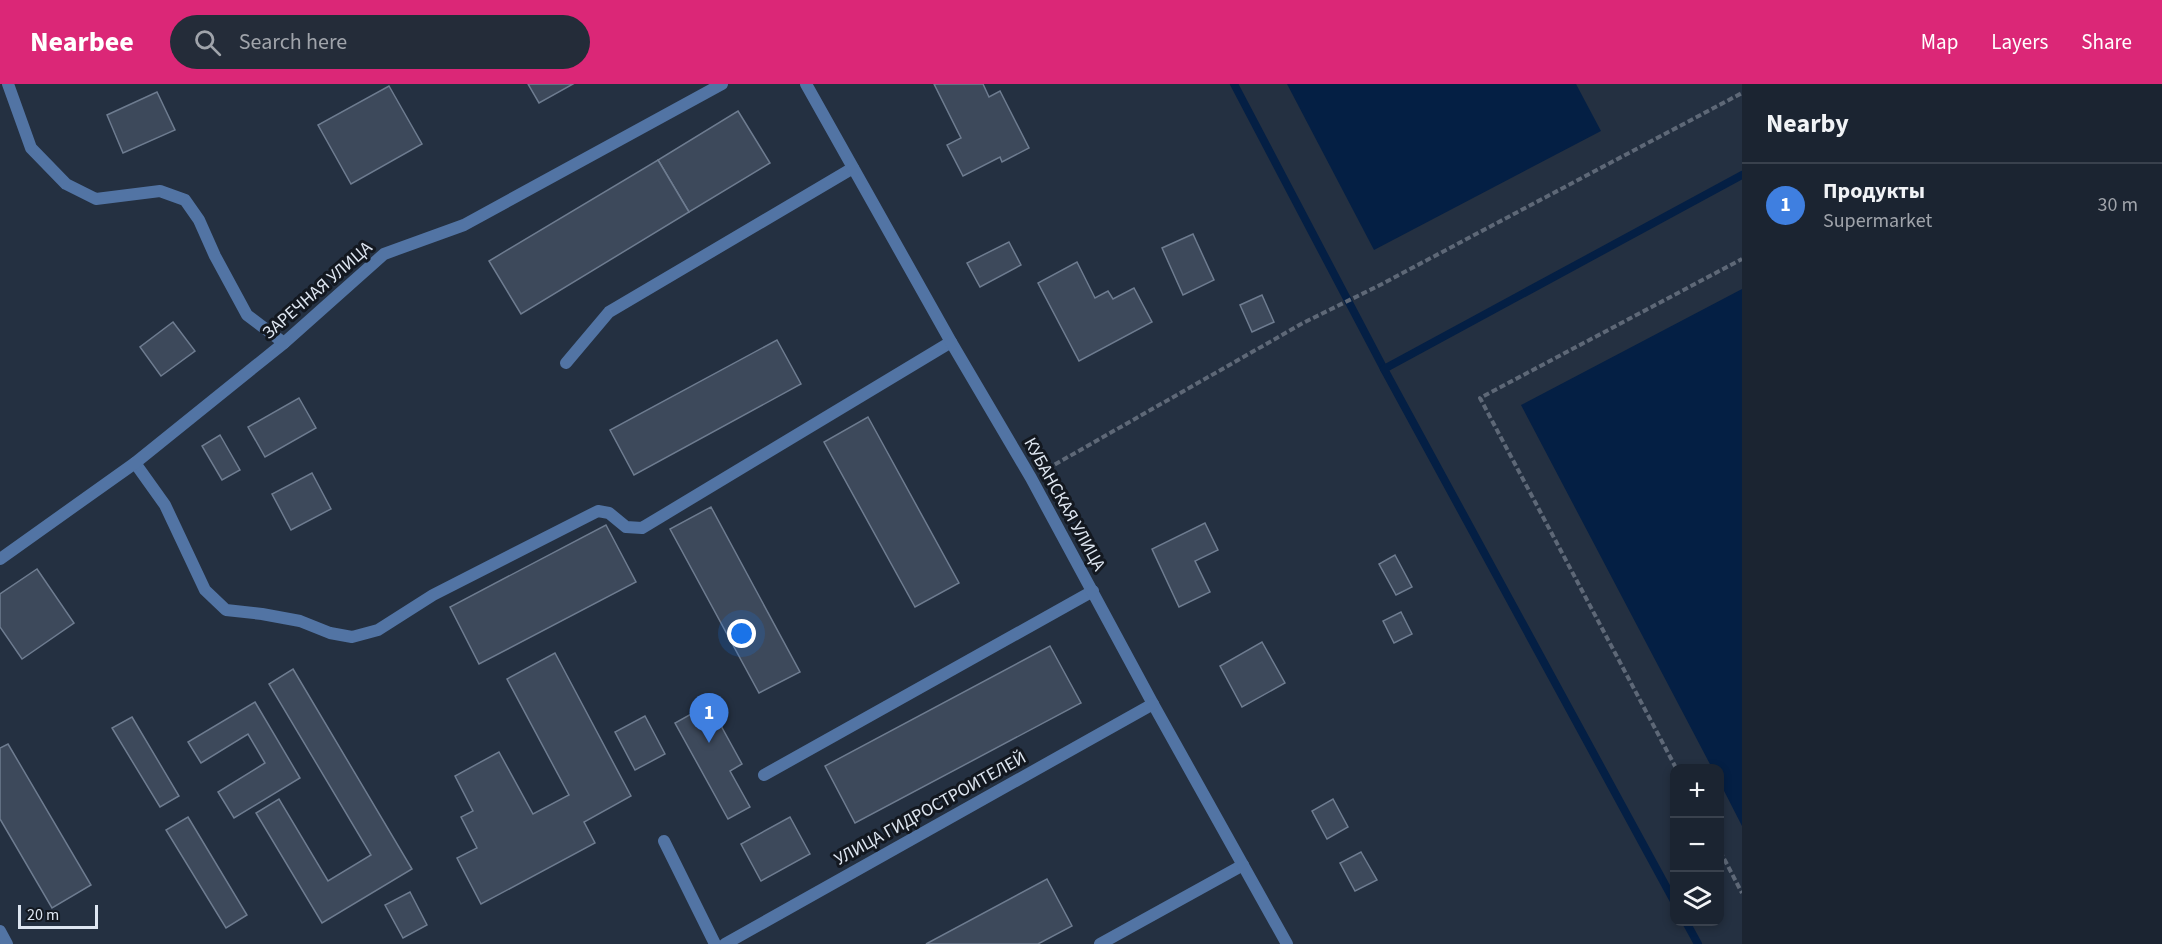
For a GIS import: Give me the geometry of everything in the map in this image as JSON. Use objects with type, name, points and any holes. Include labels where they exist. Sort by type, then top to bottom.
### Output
[{"type":"street","points":[[8,84],[31,148],[66,184],[96,199],[160,191],[185,200],[199,220],[215,256],[247,315],[284,343]]},
{"type":"street","name":"ЗАРЕЧНАЯ УЛИЦА","points":[[0,560],[135,463],[284,343],[384,254],[464,225],[722,84]]},
{"type":"street","name":"КУБАНСКАЯ УЛИЦА","points":[[806,84],[951,342],[1031,478],[1153,704],[1287,944]]},
{"type":"street","points":[[566,363],[609,312],[853,168]]},
{"type":"street","points":[[135,463],[165,505],[205,590],[226,610],[300,621],[330,633],[352,637],[378,630],[434,595],[598,511],[609,513],[626,527],[642,528],[951,342]]},
{"type":"street","points":[[764,775],[1093,591]]},
{"type":"street","name":"УЛИЦА ГИДРОСТРОИТЕЛЕЙ","points":[[725,944],[1153,704]]},
{"type":"street","points":[[664,841],[715,944]]},
{"type":"street","points":[[1100,944],[1244,865]]},
{"type":"street","points":[[0,931],[7,944]]},
{"type":"path","points":[[1031,478],[1303,323],[1380,285],[1742,93]]},
{"type":"path","points":[[1674,764],[1480,398],[1742,259]]},
{"type":"path","points":[[1724,860],[1742,893]]},
{"type":"water","points":[[1287,84],[1576,84],[1601,131],[1374,250]]},
{"type":"water","points":[[1742,289],[1742,826],[1724,791],[1724,764],[1710,764],[1521,405]]},
{"type":"building","points":[[528,84],[573,84],[539,103]]},
{"type":"building","points":[[934,84],[983,84],[989,97],[1000,91],[1029,148],[1002,162],[1000,157],[963,176],[947,145],[961,138]]},
{"type":"building","points":[[389,86],[422,144],[351,184],[318,125]]},
{"type":"building","points":[[157,92],[175,130],[123,153],[107,115]]},
{"type":"building","points":[[738,111],[770,163],[689,212],[658,160]]},
{"type":"building","points":[[658,160],[689,212],[521,314],[489,261]]},
{"type":"building","points":[[1193,234],[1214,280],[1183,295],[1162,248]]},
{"type":"building","points":[[1009,242],[1021,265],[980,287],[967,263]]},
{"type":"building","points":[[1077,262],[1095,298],[1108,291],[1113,299],[1134,288],[1152,322],[1079,361],[1038,283]]},
{"type":"building","points":[[1262,295],[1274,322],[1252,332],[1240,305]]},
{"type":"building","points":[[173,322],[195,351],[161,376],[140,347]]},
{"type":"building","points":[[777,340],[801,384],[634,475],[610,430]]},
{"type":"building","points":[[299,398],[316,428],[265,457],[248,427]]},
{"type":"building","points":[[868,417],[959,583],[915,607],[824,442]]},
{"type":"building","points":[[220,435],[240,470],[222,480],[202,446]]},
{"type":"building","points":[[312,473],[331,509],[291,530],[272,494]]},
{"type":"building","points":[[711,507],[800,672],[759,693],[670,529]]},
{"type":"building","points":[[1205,523],[1218,550],[1195,561],[1210,592],[1179,607],[1152,549]]},
{"type":"building","points":[[606,525],[636,582],[479,664],[450,607]]},
{"type":"building","points":[[1395,555],[1412,587],[1396,595],[1379,564]]},
{"type":"building","points":[[37,569],[74,623],[22,659],[0,627],[0,594]]},
{"type":"building","points":[[1401,612],[1412,634],[1394,643],[1383,621]]},
{"type":"building","points":[[1262,642],[1285,683],[1242,707],[1220,666]]},
{"type":"building","points":[[1050,646],[1081,703],[855,823],[825,766]]},
{"type":"building","points":[[555,653],[631,796],[584,822],[595,843],[481,904],[457,858],[477,848],[461,817],[473,811],[455,776],[499,752],[533,814],[569,795],[507,679]]},
{"type":"building","points":[[293,669],[412,869],[322,923],[256,813],[279,799],[328,881],[371,855],[269,684]]},
{"type":"building","points":[[255,702],[300,778],[234,818],[218,792],[265,763],[248,734],[201,763],[188,742]]},
{"type":"building","points":[[709,704],[742,764],[730,771],[750,807],[728,819],[675,723]]},
{"type":"building","points":[[645,716],[665,754],[635,770],[615,732]]},
{"type":"building","points":[[132,717],[179,796],[160,807],[112,728]]},
{"type":"building","points":[[8,744],[91,885],[52,908],[0,819],[0,748]]},
{"type":"building","points":[[1333,799],[1348,827],[1327,839],[1312,811]]},
{"type":"building","points":[[188,817],[247,915],[226,928],[166,830]]},
{"type":"building","points":[[790,817],[810,854],[761,881],[741,844]]},
{"type":"building","points":[[1361,852],[1377,880],[1355,891],[1340,863]]},
{"type":"building","points":[[1047,879],[1072,926],[1038,944],[926,944]]},
{"type":"building","points":[[410,892],[427,925],[403,938],[385,905]]},
{"type":"waterway","points":[[1234,84],[1384,369]]},
{"type":"waterway","points":[[1670,894],[1384,369],[1742,175]]},
{"type":"waterway","points":[[1688,926],[1698,944]]},
{"type":"place","name":"Продукты","points":[[709,743]]}]
